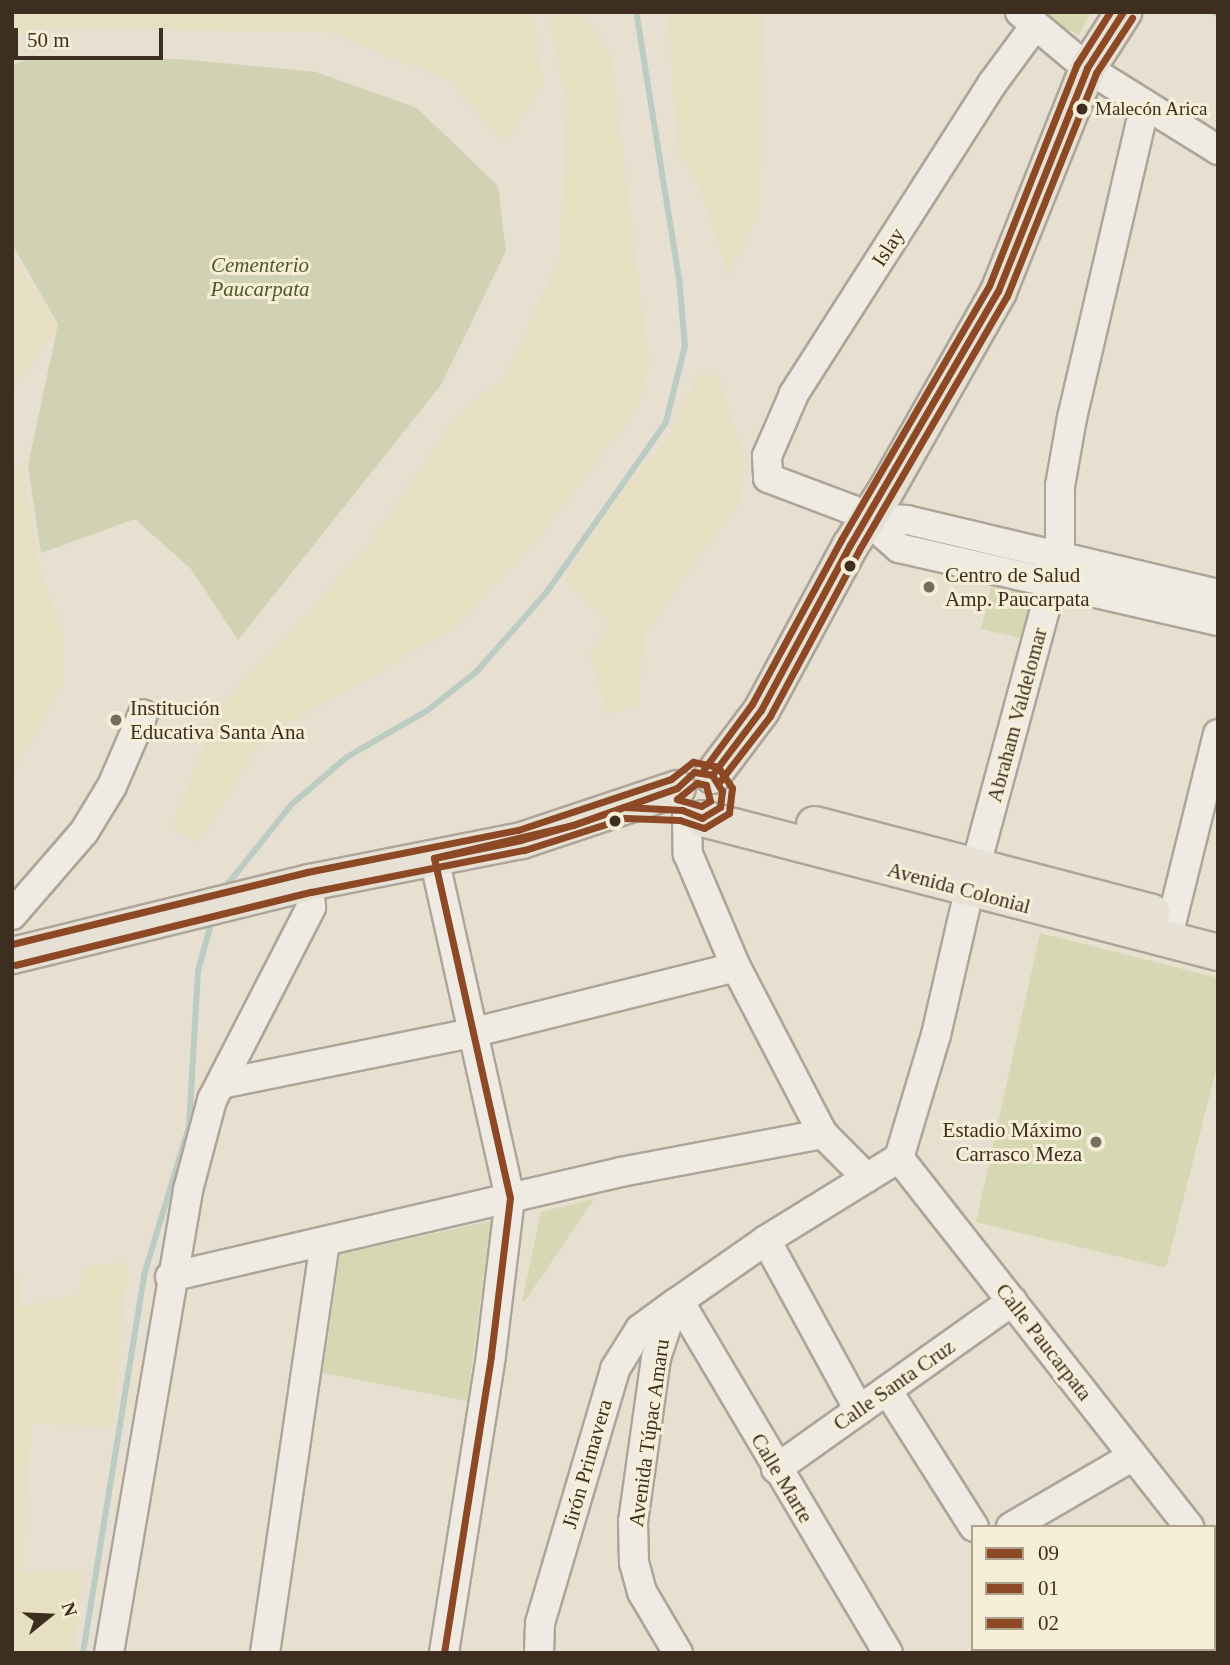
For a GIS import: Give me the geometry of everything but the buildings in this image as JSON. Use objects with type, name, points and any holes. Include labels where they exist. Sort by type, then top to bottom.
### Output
[{"type":"main road","points":[[12,955],[121,925],[309,882],[521,840],[624,807],[697,801],[761,710],[999,291],[1087,68],[1124,12]]},
{"type":"main road","name":"Avenida Colonial","points":[[697,801],[972,879],[1170,928],[1218,952]]},
{"type":"main road","name":"Avenida Colonial","points":[[1170,928],[1218,927]]},
{"type":"street","points":[[1027,20],[1087,68],[1218,150]]},
{"type":"street","name":"Islay","points":[[868,518],[768,478],[767,456],[794,394],[992,84],[1027,20]]},
{"type":"street","name":"Abraham Valdelomar","points":[[899,1158],[936,1035],[972,879],[1060,554],[1060,486],[1072,418],[1145,104]]},
{"type":"street","points":[[868,518],[907,520],[1060,554],[1218,594]]},
{"type":"street","points":[[868,518],[899,548],[1218,621]]},
{"type":"street","points":[[12,915],[84,832],[113,786],[143,714]]},
{"type":"street","points":[[1170,928],[1218,734]]},
{"type":"street","points":[[697,801],[688,854],[736,967],[823,1134],[867,1178]]},
{"type":"street","points":[[434,858],[510,1198],[444,1653]]},
{"type":"street","points":[[109,1653],[170,1277],[191,1177],[221,1084],[311,907],[309,882]]},
{"type":"street","points":[[221,1084],[471,1033],[736,967]]},
{"type":"street","points":[[170,1277],[510,1198],[823,1134]]},
{"type":"street","points":[[679,1301],[766,1240],[899,1158]]},
{"type":"street","name":"Calle Paucarpata","points":[[899,1158],[1187,1525]]},
{"type":"street","points":[[766,1240],[859,1409]]},
{"type":"street","points":[[265,1653],[325,1241]]},
{"type":"street","name":"Calle Marte","points":[[679,1301],[776,1469],[888,1653]]},
{"type":"street","name":"Jirón Primavera","points":[[539,1653],[540,1623],[615,1369],[640,1329],[679,1301]]},
{"type":"street","name":"Avenida Túpac Amaru","points":[[678,1653],[642,1592],[634,1563],[633,1522],[656,1359],[679,1301]]},
{"type":"street","name":"Calle Santa Cruz","points":[[776,1469],[1012,1301]]},
{"type":"street","points":[[887,1390],[973,1525]]},
{"type":"street","points":[[1014,1525],[1133,1456]]},
{"type":"shaded area","points":[[12,12],[532,12],[544,85],[506,142],[448,80],[328,32],[38,29],[12,39]]},
{"type":"shaded area","points":[[548,12],[583,12],[611,56],[649,365],[637,409],[530,548],[454,628],[262,739],[199,841],[172,828],[219,708],[364,552],[453,420],[505,377],[561,256],[566,100]]},
{"type":"shaded area","points":[[668,12],[764,12],[759,211],[728,274],[698,182],[678,151]]},
{"type":"shaded area","points":[[12,251],[58,329],[12,388]]},
{"type":"shaded area","points":[[699,373],[718,376],[744,457],[740,501],[645,632],[637,706],[607,713],[590,651],[611,625],[564,580],[613,504],[673,430]]},
{"type":"shaded area","points":[[23,466],[38,562],[62,631],[62,686],[12,774],[12,472]]},
{"type":"shaded area","points":[[128,1263],[112,1427],[31,1423],[22,1572],[83,1572],[74,1653],[12,1653],[12,1278],[20,1278],[21,1307],[81,1294],[83,1266]]},
{"type":"green space","points":[[1042,12],[1091,12],[1079,35],[1047,20]]},
{"type":"green space","name":"Cementerio Paucarpata","points":[[31,58],[180,59],[316,72],[417,108],[498,186],[506,251],[441,385],[238,640],[191,569],[135,519],[41,553],[28,465],[58,324],[12,244],[12,65]]},
{"type":"green space","points":[[992,583],[1032,594],[1023,639],[981,629]]},
{"type":"green space","name":"Estadio Máximo Carrasco Meza","points":[[1040,933],[1218,978],[1218,1062],[1166,1268],[976,1222]]},
{"type":"green space","points":[[594,1199],[525,1301],[522,1301],[541,1212]]},
{"type":"green space","points":[[491,1221],[467,1401],[323,1373],[340,1254]]},
{"type":"waterway","points":[[223,890],[292,804],[347,757],[428,710],[477,671],[546,593],[666,422],[685,346],[679,279],[636,12]]},
{"type":"waterway","points":[[1214,12],[1218,14]]},
{"type":"waterway","points":[[83,1653],[144,1275],[189,1127],[198,971],[212,920]]},
{"type":"transit line","name":"02","points":[[704,769],[752,704],[841,540],[989,286],[1077,64],[1110,12]]},
{"type":"transit line","name":"09","points":[[712,775],[761,710],[850,545],[998,291],[1087,68],[1123,12]]},
{"type":"transit line","name":"01","points":[[720,781],[770,716],[859,550],[1007,296],[1096,73],[1132,18]]},
{"type":"transit line","name":"02","points":[[518,830],[671,779],[693,762],[718,767],[732,788],[729,813],[704,828],[680,820],[625,818],[524,850]]},
{"type":"transit line","name":"09","points":[[694,772],[712,775],[722,791],[720,807],[702,818],[682,810],[624,807],[573,825],[677,788],[694,772]]},
{"type":"transit line","name":"01","points":[[697,783],[706,785],[710,801],[701,806],[677,799],[697,783]]},
{"type":"transit line","name":"09","points":[[573,825],[521,840],[434,858],[573,825]]},
{"type":"transit line","name":"01","points":[[12,944],[307,872],[518,830]]},
{"type":"transit line","name":"01","points":[[15,965],[311,892],[524,850]]},
{"type":"transit line","name":"09","points":[[434,858],[510,1198],[491,1356],[444,1653]]},
{"type":"place","name":"Malecón Arica","points":[[1082,109]]},
{"type":"place","name":"Centro de Salud Amp. Paucarpata","points":[[929,587]]},
{"type":"place","name":"Institución Educativa Santa Ana","points":[[116,720]]},
{"type":"place","name":"Estadio Máximo Carrasco Meza","points":[[1096,1142]]}]
